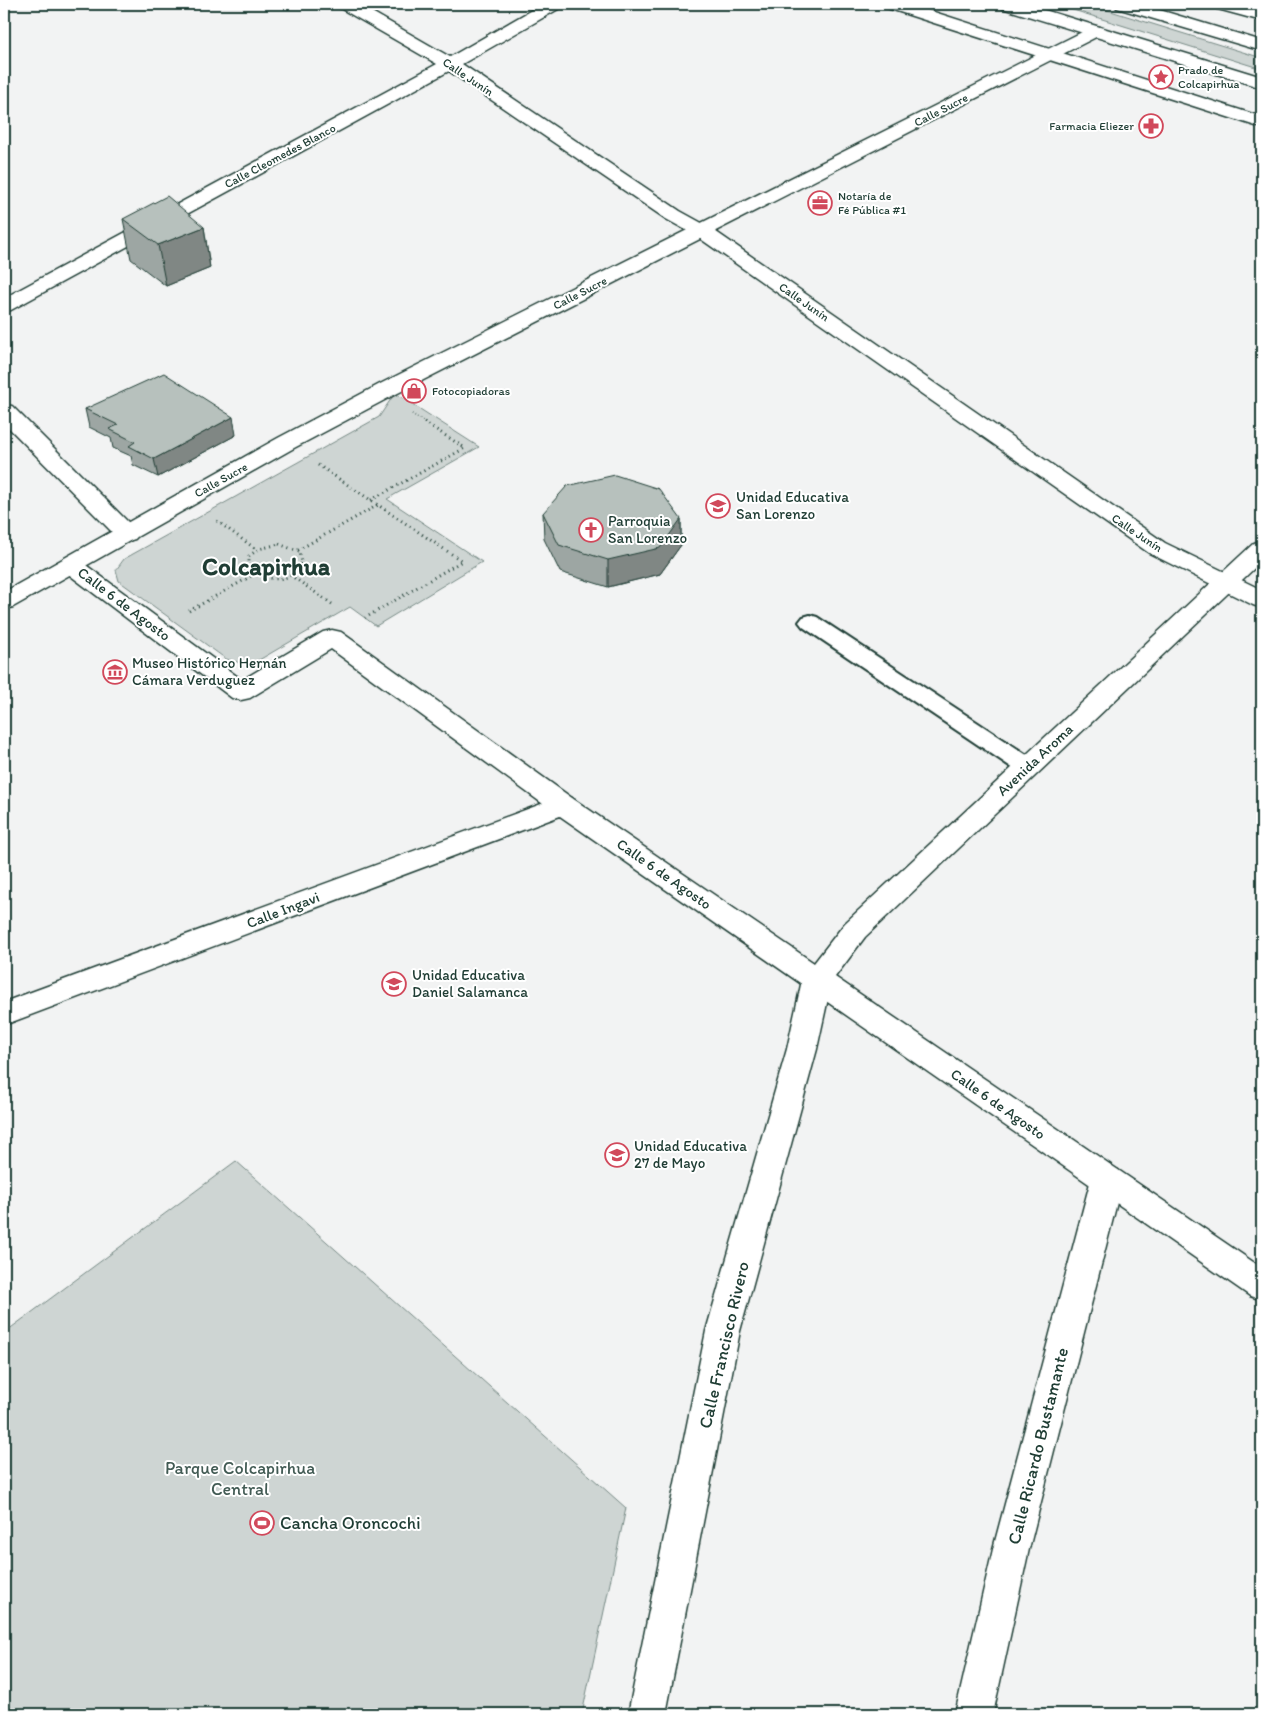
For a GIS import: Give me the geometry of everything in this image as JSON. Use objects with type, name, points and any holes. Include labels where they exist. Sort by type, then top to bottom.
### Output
[{"type":"main road","name":"Calle Junín","points":[[346,4],[450,64],[672,215],[702,231],[1157,548],[1262,600]]},
{"type":"main road","name":"Calle Cleomedes Blanco","points":[[4,306],[450,64],[554,4]]},
{"type":"main road","points":[[893,4],[1262,123]]},
{"type":"main road","points":[[1008,4],[1262,83]]},
{"type":"main road","points":[[1123,4],[1144,6],[1262,46]]},
{"type":"main road","points":[[1220,4],[1262,16]]},
{"type":"main road","name":"Calle Sucre","points":[[4,602],[286,443],[388,389],[1094,31]]},
{"type":"main road","points":[[4,411],[127,534]]},
{"type":"main road","name":"Avenida Aroma","points":[[817,980],[855,930],[1262,548]]},
{"type":"main road","name":"Calle 6 de Agosto","points":[[71,565],[240,692],[332,638],[563,805],[1262,1286]]},
{"type":"main road","name":"Calle Ingavi","points":[[4,1014],[563,805]]},
{"type":"main road","name":"Calle Francisco Rivero","points":[[647,1714],[723,1331],[802,1048],[817,980]]},
{"type":"main road","name":"Calle Ricardo Bustamante","points":[[974,1714],[1011,1549],[1107,1179]]},
{"type":"lane","points":[[810,622],[1028,766]]},
{"type":"path","points":[[371,500],[466,448],[408,411]]},
{"type":"path","points":[[286,443],[462,561],[365,618]]},
{"type":"path","points":[[298,550],[378,505]]},
{"type":"path","points":[[216,521],[257,550]]},
{"type":"path","points":[[279,544],[298,550],[302,557],[302,562],[299,568],[290,574],[270,578],[255,574],[248,564],[249,558],[257,550],[269,545],[279,544]]},
{"type":"path","points":[[189,611],[255,574]]},
{"type":"path","points":[[290,574],[333,605]]},
{"type":"green space","points":[[1054,4],[1088,4],[1262,58],[1262,69]]},
{"type":"green space","points":[[395,393],[479,447],[387,499],[482,562],[376,626],[350,607],[259,660],[241,663],[226,659],[119,581],[116,570],[124,559],[379,417]]},
{"type":"green space","name":"Cancha Oroncochi","points":[[236,1161],[626,1508],[582,1714],[4,1714],[4,1333]]},
{"type":"building","points":[[167,196],[204,227],[158,245],[123,219]]},
{"type":"building","points":[[164,373],[233,417],[154,459],[129,446],[135,442],[109,429],[118,425],[85,409]]},
{"type":"building","points":[[615,475],[659,489],[681,519],[660,548],[608,560],[559,545],[543,513],[567,486]]},
{"type":"place","name":"Prado de Colcapirhua","points":[[1161,77]]},
{"type":"place","name":"Farmacia Eliezer","points":[[1151,126]]},
{"type":"place","name":"Notaría de Fé Pública #1","points":[[820,203]]},
{"type":"place","name":"Fotocopiadoras","points":[[414,391]]},
{"type":"place","name":"Unidad Educativa San Lorenzo","points":[[718,506]]},
{"type":"place","name":"Parroquia San Lorenzo","points":[[591,530]]},
{"type":"place","name":"Museo Histórico Hernán Cámara Verduguez","points":[[115,672]]},
{"type":"place","name":"Unidad Educativa Daniel Salamanca","points":[[394,984]]},
{"type":"place","name":"Unidad Educativa 27 de Mayo","points":[[617,1155]]},
{"type":"place","name":"Cancha Oroncochi","points":[[262,1523]]},
{"type":"district","name":"Colcapirhua","points":[[266,566]]},
{"type":"park label","name":"Parque Colcapirhua Central","points":[[240,1478]]}]
